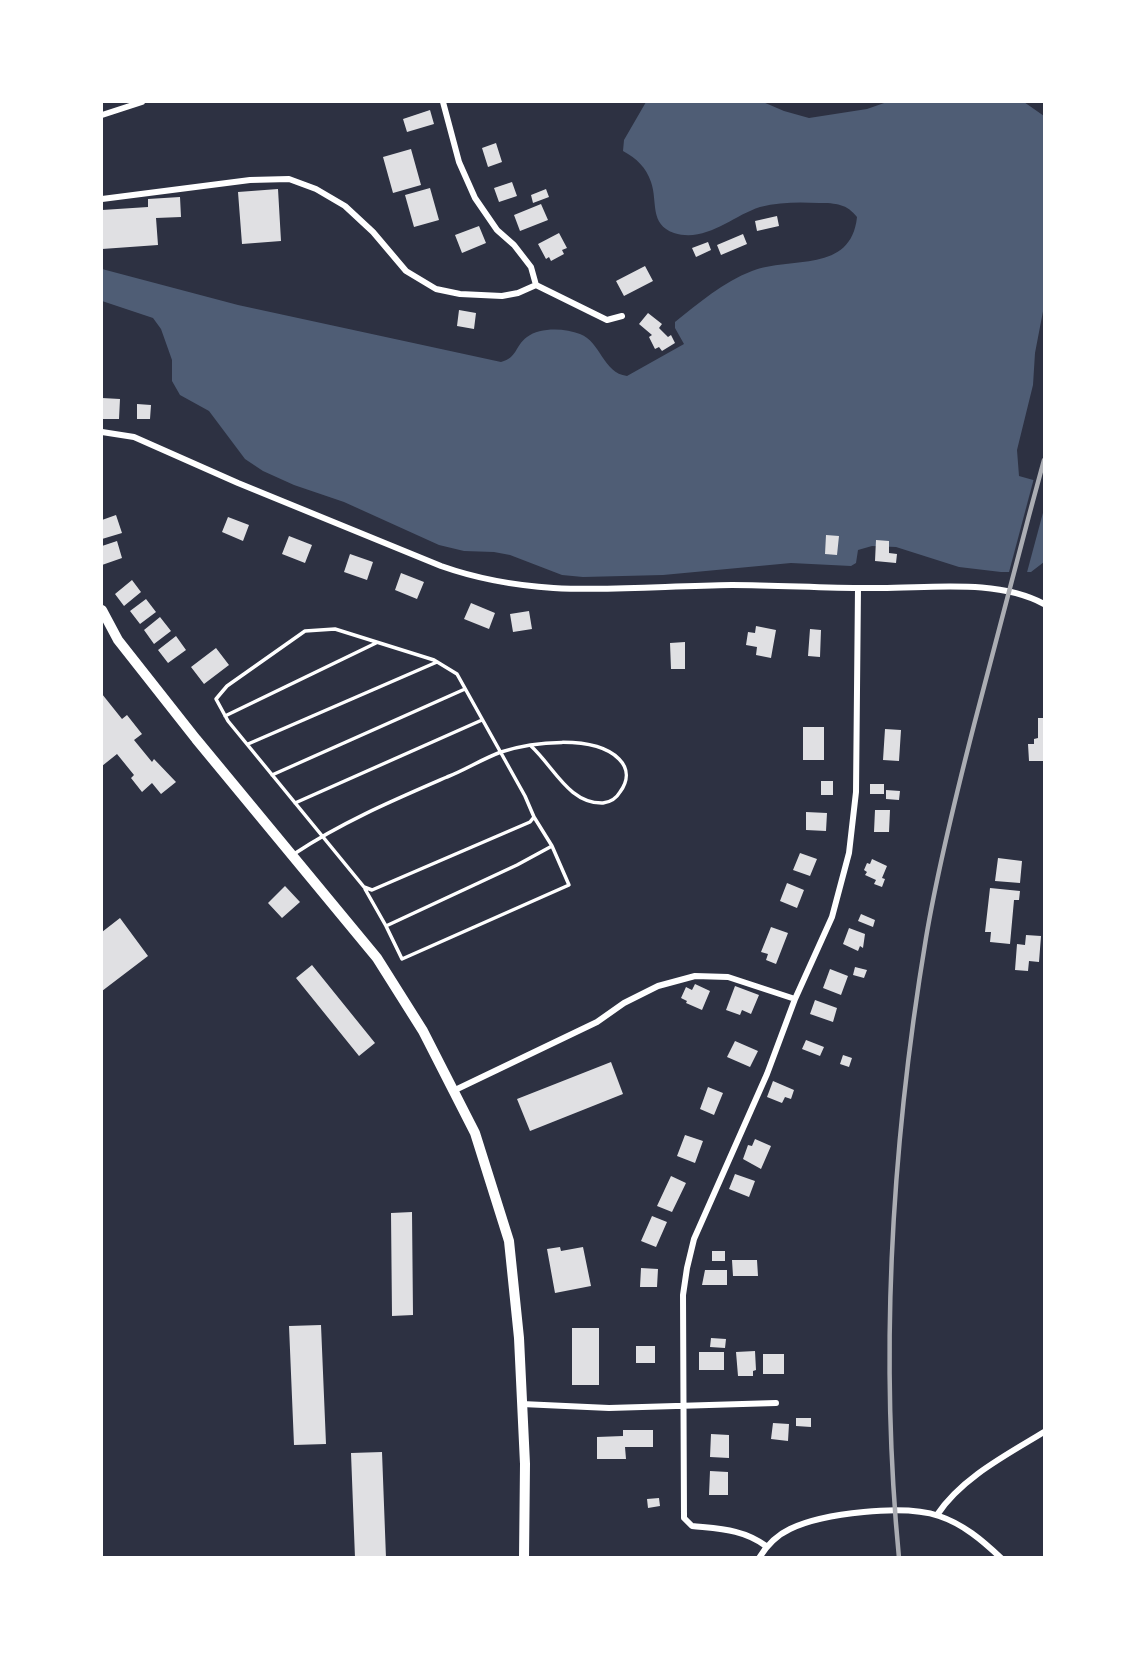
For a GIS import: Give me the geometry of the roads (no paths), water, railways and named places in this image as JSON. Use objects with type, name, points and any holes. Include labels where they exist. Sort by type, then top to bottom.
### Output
[{"type":"main road","points":[[102,610],[127,651],[377,958],[423,1031],[475,1133],[509,1241],[519,1338],[525,1464],[524,1558]]},
{"type":"street","points":[[102,115],[142,102]]},
{"type":"street","points":[[443,102],[459,162],[475,198],[497,230],[514,244],[531,267],[536,285],[607,320],[622,316]]},
{"type":"street","points":[[102,199],[250,180],[289,179],[316,189],[345,206],[373,232],[406,271],[436,289],[460,294],[502,296],[536,285]]},
{"type":"street","points":[[102,432],[134,437],[271,497],[442,566],[482,579],[567,590],[734,585],[984,588],[1026,596],[1045,604]]},
{"type":"street","points":[[766,1546],[753,1536],[737,1530],[692,1526],[684,1518],[683,1295],[694,1238],[767,1074],[795,999],[832,917],[849,853],[856,792],[858,588]]},
{"type":"street","points":[[453,1091],[597,1022],[624,1003],[658,986],[695,976],[728,977],[795,999]]},
{"type":"street","points":[[522,1404],[682,1407],[776,1403]]},
{"type":"street","points":[[937,1515],[947,1500],[1045,1432]]},
{"type":"street","points":[[759,1558],[766,1546],[792,1528],[820,1520],[885,1510],[918,1510],[964,1527],[1000,1558]]},
{"type":"lane","points":[[335,629],[437,662],[457,674],[552,846],[569,884],[402,959],[364,887],[225,716],[216,699],[227,686],[305,631],[335,629]]},
{"type":"lane","points":[[225,716],[376,643]]},
{"type":"lane","points":[[248,744],[437,662]]},
{"type":"lane","points":[[272,775],[465,689]]},
{"type":"lane","points":[[295,803],[483,720]]},
{"type":"lane","points":[[292,855],[322,835],[376,808],[501,752],[531,746],[580,743],[607,749],[621,760],[627,773],[626,784],[617,798],[608,802],[589,803],[570,792],[546,759],[531,746]]},
{"type":"lane","points":[[364,887],[372,890],[530,822],[534,817]]},
{"type":"lane","points":[[386,926],[552,846]]},
{"type":"water","points":[[646,102],[763,102],[809,118],[867,109],[887,102],[1024,102],[1044,116],[1044,306],[1035,353],[1033,385],[1017,450],[1019,476],[1044,483],[1044,562],[1031,572],[1001,572],[959,567],[896,547],[872,546],[858,550],[856,563],[851,566],[791,563],[663,575],[583,577],[562,575],[510,555],[464,551],[439,545],[344,502],[294,485],[263,471],[245,459],[209,411],[180,395],[172,381],[172,360],[161,329],[153,318],[102,301],[102,269],[238,305],[501,362],[513,355],[532,334],[546,330],[567,331],[587,338],[612,369],[627,376],[684,344],[675,328],[675,322],[712,294],[752,271],[817,260],[831,255],[844,247],[852,235],[857,217],[849,209],[836,204],[790,203],[760,207],[708,232],[686,235],[666,229],[658,218],[651,182],[644,168],[623,151],[624,140]]},
{"type":"railway","points":[[899,1558],[890,1402],[892,1247],[897,1169],[914,1015],[931,911],[948,831],[1044,460]]}]
